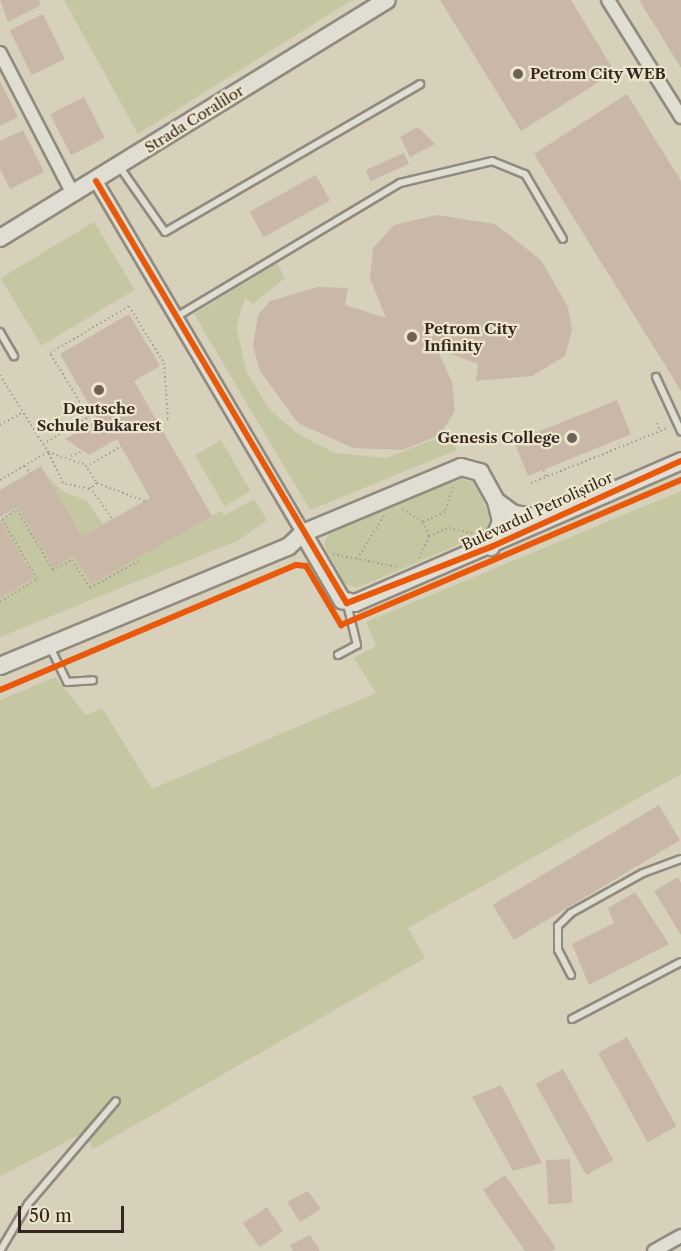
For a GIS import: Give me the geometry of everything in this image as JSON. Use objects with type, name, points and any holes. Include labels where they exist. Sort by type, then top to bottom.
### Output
[{"type":"street","name":"Strada Coralilor","points":[[0,238],[387,0]]},
{"type":"street","points":[[608,0],[681,117]]},
{"type":"street","points":[[0,53],[73,194]]},
{"type":"street","points":[[96,181],[303,533],[347,603]]},
{"type":"street","name":"Bulevardul Petroliștilor","points":[[347,603],[681,461]]},
{"type":"street","name":"Bulevardul Petroliștilor","points":[[0,665],[50,647],[288,547],[303,533],[461,467],[480,472],[496,501],[501,521],[489,542]]},
{"type":"street","name":"Bulevardul Petroliștilor","points":[[496,501],[514,514],[546,518]]},
{"type":"street","points":[[654,1251],[681,1236]]},
{"type":"lane","points":[[119,166],[165,232],[420,84]]},
{"type":"lane","points":[[176,318],[400,183],[492,161],[525,174],[563,240]]},
{"type":"lane","points":[[0,332],[14,356]]},
{"type":"lane","points":[[657,377],[681,431]]},
{"type":"lane","points":[[338,655],[357,645],[347,603]]},
{"type":"lane","points":[[50,647],[67,682],[93,680]]},
{"type":"lane","points":[[571,975],[558,950],[558,926],[643,873],[681,859]]},
{"type":"lane","points":[[572,1019],[681,962]]},
{"type":"lane","points":[[0,1251],[28,1204],[116,1101]]},
{"type":"path","points":[[43,444],[89,417],[50,353],[129,306],[164,363],[168,419],[160,424]]},
{"type":"path","points":[[0,375],[48,452],[63,483],[90,487],[97,483]]},
{"type":"path","points":[[0,386],[5,383]]},
{"type":"path","points":[[0,425],[23,412]]},
{"type":"path","points":[[657,423],[660,431]]},
{"type":"path","points":[[531,483],[668,428]]},
{"type":"path","points":[[86,467],[121,446]]},
{"type":"path","points":[[71,456],[83,451]]},
{"type":"path","points":[[0,480],[48,452],[71,456],[86,467],[97,483],[145,501]]},
{"type":"path","points":[[25,466],[30,473]]},
{"type":"path","points":[[543,470],[546,477]]},
{"type":"path","points":[[423,522],[444,512],[454,484]]},
{"type":"path","points":[[90,487],[112,519]]},
{"type":"path","points":[[392,503],[423,522],[429,536]]},
{"type":"path","points":[[0,602],[38,579],[2,519],[17,510],[53,570],[72,560],[90,588],[139,561]]},
{"type":"path","points":[[357,559],[387,512]]},
{"type":"path","points":[[415,567],[429,536],[449,528],[489,542]]},
{"type":"path","points":[[324,553],[410,569]]},
{"type":"green space","points":[[64,0],[352,0],[138,134]]},
{"type":"green space","points":[[94,222],[135,290],[41,346],[1,278]]},
{"type":"green space","points":[[277,263],[285,278],[253,304],[245,298],[236,327],[247,373],[270,410],[298,434],[335,453],[386,458],[446,435],[457,450],[310,510],[194,314]]},
{"type":"green space","points":[[221,440],[251,491],[225,506],[195,455]]},
{"type":"green space","points":[[47,476],[62,491],[86,500],[103,524],[82,536]]},
{"type":"green space","points":[[462,478],[474,483],[490,517],[486,533],[357,588],[345,584],[324,545],[328,534]]},
{"type":"green space","points":[[681,491],[681,774],[408,928],[425,958],[93,1149],[83,1133],[0,1176],[0,700],[55,677],[86,715],[102,708],[152,789],[376,693],[354,658],[376,646],[366,622]]},
{"type":"green space","points":[[254,499],[267,520],[239,540],[0,637],[0,598],[34,577],[0,520],[17,507],[54,568],[74,556],[91,584],[220,511],[225,515]]},
{"type":"building","points":[[0,0],[39,0],[41,5],[8,22]]},
{"type":"building","name":"Petrom City WEB","points":[[440,0],[571,0],[615,72],[521,131]]},
{"type":"building","points":[[639,0],[681,0],[681,68]]},
{"type":"building","points":[[43,14],[65,59],[32,75],[10,30]]},
{"type":"building","points":[[0,81],[18,117],[0,126]]},
{"type":"building","points":[[627,94],[681,181],[681,391],[534,154]]},
{"type":"building","points":[[84,97],[105,138],[71,155],[50,114]]},
{"type":"building","points":[[418,127],[435,144],[410,157],[400,137]]},
{"type":"building","points":[[23,130],[44,172],[10,189],[0,169],[0,141]]},
{"type":"building","points":[[404,153],[409,164],[371,181],[366,170]]},
{"type":"building","points":[[316,175],[330,200],[264,237],[250,212]]},
{"type":"building","name":"Petrom City Infinity","points":[[437,215],[495,224],[541,260],[568,307],[572,330],[565,356],[532,376],[476,381],[478,364],[437,349],[452,382],[455,411],[440,435],[403,450],[353,448],[298,423],[260,371],[253,346],[258,315],[270,301],[318,287],[348,288],[345,305],[386,318],[370,278],[373,248],[394,225]]},
{"type":"building","points":[[129,314],[160,366],[134,381],[212,516],[91,584],[74,556],[54,568],[17,507],[0,517],[0,490],[41,466],[82,536],[150,498],[117,439],[89,455],[65,439],[98,420],[60,354]]},
{"type":"building","name":"Genesis College","points":[[617,400],[631,434],[528,476],[514,442]]},
{"type":"building","points":[[0,520],[34,577],[0,598]]},
{"type":"building","points":[[659,805],[680,840],[514,940],[493,905]]},
{"type":"building","points":[[678,877],[681,883],[681,935],[654,891]]},
{"type":"building","points":[[635,892],[669,944],[589,985],[572,944],[614,923],[608,908]]},
{"type":"building","points":[[627,1037],[676,1126],[648,1142],[598,1053]]},
{"type":"building","points":[[563,1069],[613,1160],[586,1175],[536,1084]]},
{"type":"building","points":[[501,1085],[542,1163],[513,1171],[472,1097]]},
{"type":"building","points":[[570,1159],[572,1203],[548,1204],[546,1160]]},
{"type":"building","points":[[505,1175],[556,1248],[552,1251],[525,1251],[483,1190]]},
{"type":"building","points":[[308,1191],[321,1209],[300,1222],[287,1202]]},
{"type":"building","points":[[267,1207],[283,1231],[259,1247],[243,1223]]},
{"type":"building","points":[[310,1235],[320,1251],[293,1251],[290,1245]]},
{"type":"cycle path","points":[[96,181],[347,603],[491,547],[681,461]]},
{"type":"cycle path","points":[[0,690],[296,565],[306,566],[341,625],[681,480]]},
{"type":"place","name":"Petrom City WEB","points":[[518,74]]},
{"type":"place","name":"Petrom City Infinity","points":[[412,337]]},
{"type":"place","name":"Deutsche Schule Bukarest","points":[[99,390]]},
{"type":"place","name":"Genesis College","points":[[572,438]]}]
